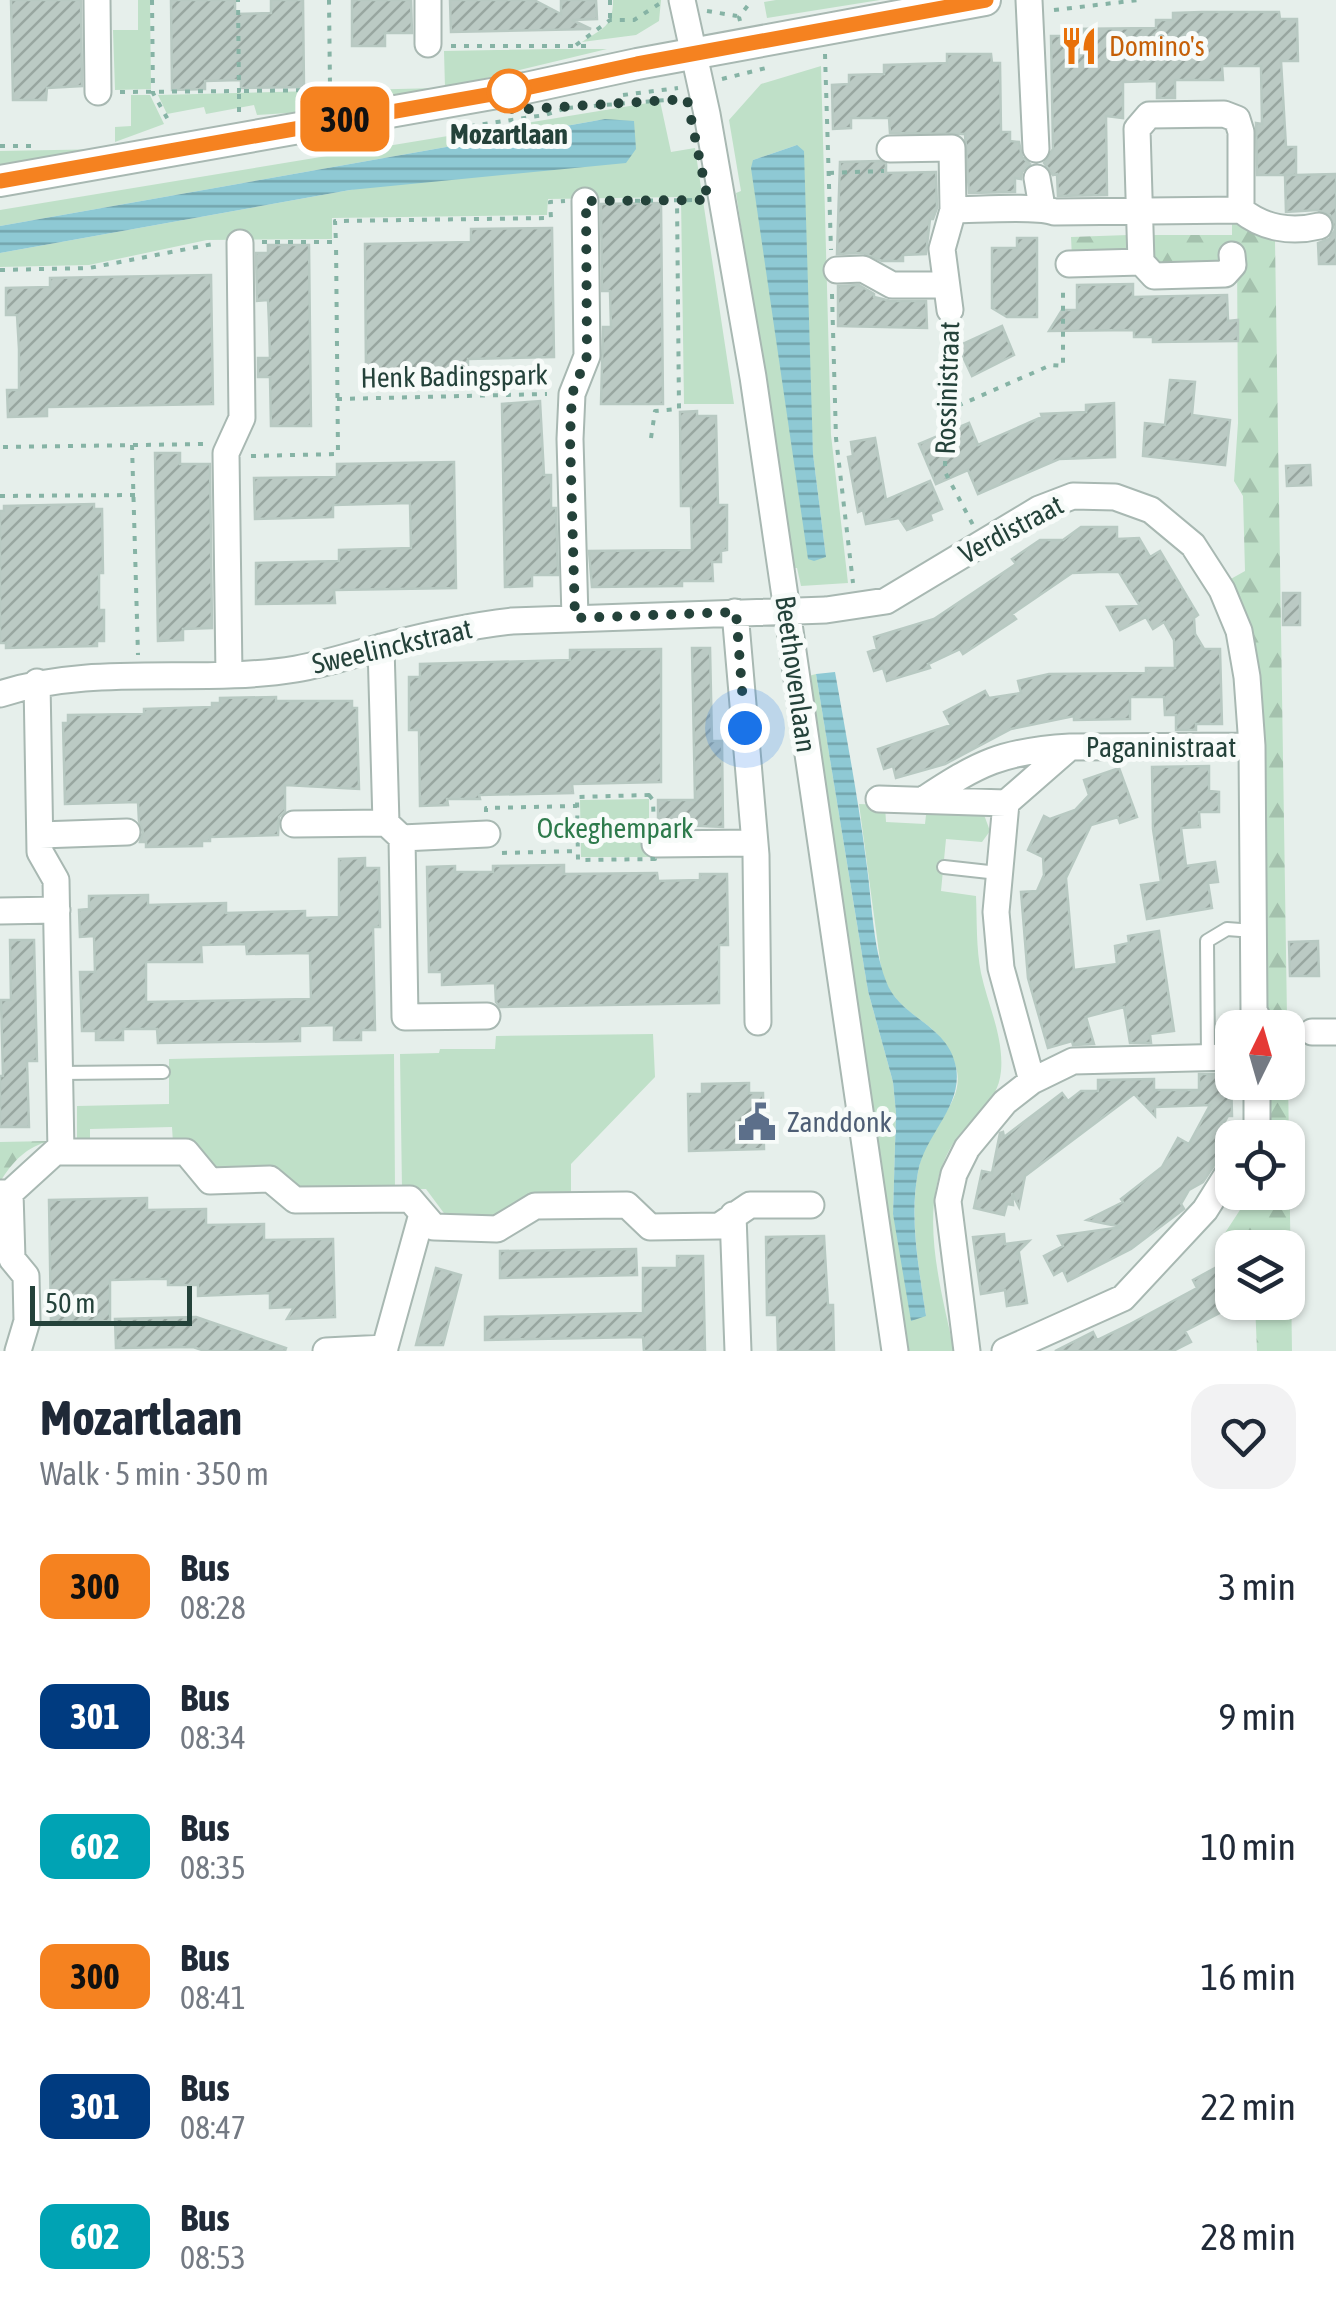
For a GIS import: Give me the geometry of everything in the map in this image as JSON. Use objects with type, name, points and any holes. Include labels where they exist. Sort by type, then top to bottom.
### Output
[{"type":"street","points":[[97,0],[98,92]]},
{"type":"street","points":[[428,0],[434,45]]},
{"type":"street","name":"Beethovenlaan","points":[[682,0],[753,377],[895,1351]]},
{"type":"street","points":[[0,181],[526,88],[985,0]]},
{"type":"street","points":[[1029,0],[1036,150]]},
{"type":"street","points":[[1232,255],[1232,265],[1225,274],[1154,276],[1141,262],[1137,129],[1142,119],[1149,115],[1224,114],[1236,119],[1241,132],[1241,210]]},
{"type":"street","name":"Rossinistraat","points":[[833,268],[873,272],[892,285],[947,297],[942,249],[953,210],[952,148],[890,149]]},
{"type":"street","points":[[1037,178],[1042,207]]},
{"type":"street","points":[[575,618],[572,394],[587,356],[586,201]]},
{"type":"street","points":[[953,210],[1241,210],[1272,228],[1319,226]]},
{"type":"street","points":[[229,676],[228,450],[242,418],[240,242]]},
{"type":"street","points":[[1068,264],[1141,262]]},
{"type":"street","name":"Verdistraat","points":[[787,610],[886,601],[1039,509],[1073,496],[1115,497],[1151,510],[1193,544],[1222,590],[1239,631],[1247,677],[1252,746],[1254,1010]]},
{"type":"street","name":"Sweelinckstraat","points":[[0,694],[37,682],[229,676],[297,669],[461,627],[575,618],[787,610]]},
{"type":"street","points":[[736,612],[755,843],[758,1022]]},
{"type":"street","points":[[381,647],[404,1017],[486,1016]]},
{"type":"street","points":[[37,682],[40,852],[56,880],[58,910],[61,1152]]},
{"type":"street","name":"Paganinistraat","points":[[923,800],[1002,755],[1070,747],[1252,746]]},
{"type":"street","name":"Paganinistraat","points":[[1006,802],[1070,747]]},
{"type":"street","points":[[879,799],[1006,802],[996,912],[1002,968],[1032,1081]]},
{"type":"street","points":[[294,824],[487,834]]},
{"type":"street","points":[[40,834],[126,832]]},
{"type":"street","points":[[654,844],[755,843]]},
{"type":"street","points":[[0,911],[58,910]]},
{"type":"street","points":[[967,1351],[949,1213],[954,1174],[967,1148],[1005,1102],[1032,1081],[1072,1060],[1215,1057]]},
{"type":"street","points":[[18,1351],[27,1321],[26,1276],[12,1259],[5,1193],[55,1152],[186,1152],[210,1181],[270,1179],[294,1200],[410,1199],[434,1227],[497,1228],[535,1206],[627,1205],[650,1227],[719,1226],[750,1205],[811,1205]]},
{"type":"street","points":[[1005,1351],[1123,1298],[1205,1210],[1215,1194]]},
{"type":"street","points":[[326,1351],[384,1350],[422,1214]]},
{"type":"street","points":[[734,1215],[738,1351]]},
{"type":"lane","points":[[944,867],[998,873]]},
{"type":"lane","points":[[1215,1012],[1207,941],[1227,930],[1254,931]]},
{"type":"lane","points":[[60,1074],[163,1072]]},
{"type":"path","points":[[152,0],[153,93],[170,125],[175,124]]},
{"type":"path","points":[[238,0],[238,114]]},
{"type":"path","points":[[328,0],[330,86]]},
{"type":"path","points":[[610,0],[610,20]]},
{"type":"path","points":[[574,47],[610,20],[634,20],[663,1]]},
{"type":"path","points":[[434,45],[591,46]]},
{"type":"path","points":[[825,50],[836,438],[856,606]]},
{"type":"path","points":[[648,62],[654,98]]},
{"type":"path","points":[[98,92],[386,86]]},
{"type":"path","points":[[549,106],[595,107],[654,98],[687,99]]},
{"type":"path","points":[[829,173],[890,171],[890,149]]},
{"type":"path","points":[[651,438],[655,411],[680,409],[676,200]]},
{"type":"path","points":[[0,270],[89,268],[209,243],[336,242],[335,221],[550,218],[550,202],[708,200]]},
{"type":"path","name":"Henk Badingspark","points":[[228,450],[338,454],[336,242]]},
{"type":"path","points":[[945,412],[1052,365],[1063,366],[1063,273],[1068,264]]},
{"type":"path","name":"Rossinistraat","points":[[947,297],[945,472],[982,542]]},
{"type":"path","name":"Henk Badingspark","points":[[337,399],[572,394]]},
{"type":"path","points":[[3,447],[132,445],[228,450]]},
{"type":"path","points":[[132,445],[138,677]]},
{"type":"path","points":[[0,496],[135,495]]},
{"type":"path","points":[[648,796],[653,800],[655,859],[578,860],[577,806],[577,797],[648,796]]},
{"type":"path","points":[[577,806],[486,808],[488,853],[578,851]]},
{"type":"green space","points":[[138,0],[150,0],[151,89],[115,90],[113,30],[138,30]]},
{"type":"green space","points":[[613,0],[661,0],[659,21],[636,35],[582,42],[609,21]]},
{"type":"green space","points":[[880,0],[767,18],[764,2]]},
{"type":"green space","points":[[607,49],[445,88],[444,51]]},
{"type":"green space","points":[[821,66],[831,435],[848,583],[801,586],[797,568],[793,568],[736,193],[741,191],[729,120],[761,84]],"holes":[[[797,145],[813,454],[826,557],[753,160]]]},
{"type":"green space","points":[[439,88],[319,111],[257,115],[254,105],[206,114],[204,107],[167,114],[158,95]]},
{"type":"green space","points":[[131,95],[150,95],[164,124],[115,142],[115,127],[131,126]]},
{"type":"green space","points":[[660,101],[671,152],[695,148],[734,404],[684,404],[681,197],[548,199],[547,215],[332,218],[332,239],[207,240],[89,265],[0,267],[0,253],[350,190],[605,119],[0,226],[0,210]]},
{"type":"green space","points":[[109,149],[0,170],[0,151]]},
{"type":"green space","points":[[1237,219],[1275,240],[1287,1010],[1268,1010],[1264,1003],[1261,676],[1249,620],[1229,580],[1245,571],[1243,496],[1234,481],[1238,423],[1237,252],[1226,263],[1155,269],[1147,235],[1232,235],[1232,220]]},
{"type":"green space","points":[[1128,235],[1135,252],[1072,258],[1071,237]]},
{"type":"green space","points":[[816,674],[868,991],[893,1082],[893,1214],[926,1316],[915,1235],[915,1195],[922,1155],[953,1100],[958,1077],[942,1040],[902,1005],[881,968],[859,804],[885,805],[886,822],[925,824],[927,806],[983,812],[990,831],[982,842],[946,839],[941,891],[976,896],[979,964],[1001,1059],[994,1094],[951,1147],[935,1196],[934,1248],[954,1351],[906,1351],[802,678]]},
{"type":"green space","name":"Ockeghempark","points":[[649,799],[649,857],[581,857],[580,800]]},
{"type":"green space","points":[[653,1034],[655,1077],[571,1164],[571,1198],[492,1223],[452,1224],[426,1189],[402,1189],[400,1054],[495,1049],[496,1036]]},
{"type":"green space","points":[[394,1054],[395,1189],[296,1190],[216,1170],[173,1143],[172,1127],[90,1129],[90,1145],[77,1145],[77,1106],[169,1104],[169,1059]]},
{"type":"green space","points":[[1266,1100],[1288,1100],[1289,1120],[1267,1120]]},
{"type":"green space","points":[[50,1141],[21,1156],[0,1182],[0,1142]]},
{"type":"green space","points":[[1240,1210],[1290,1210],[1290,1230],[1227,1230]]},
{"type":"green space","points":[[1256,1320],[1292,1320],[1292,1351],[1257,1351]]},
{"type":"water","points":[[605,119],[634,121],[636,149],[626,163],[350,190],[0,253],[0,226]]},
{"type":"water","points":[[797,145],[804,151],[813,454],[826,557],[814,561],[808,559],[751,168],[753,160]]},
{"type":"water","points":[[835,672],[881,967],[892,994],[944,1041],[956,1067],[954,1095],[918,1172],[915,1226],[926,1316],[911,1321],[893,1214],[893,1082],[868,991],[816,674]]},
{"type":"building","points":[[11,0],[81,0],[82,86],[47,88],[46,100],[13,100]]},
{"type":"building","points":[[171,0],[235,0],[235,14],[271,13],[271,0],[303,0],[304,87],[241,88],[241,80],[205,81],[205,89],[172,90]]},
{"type":"building","points":[[352,0],[411,0],[412,33],[385,33],[385,46],[352,46]]},
{"type":"building","points":[[450,0],[534,0],[561,14],[561,0],[596,0],[597,19],[572,20],[591,29],[451,32]]},
{"type":"building","points":[[1279,12],[1280,19],[1297,19],[1298,61],[1281,61],[1286,147],[1296,147],[1296,175],[1336,174],[1336,264],[1319,264],[1318,243],[1329,239],[1335,230],[1330,215],[1317,210],[1286,212],[1285,175],[1257,175],[1256,123],[1262,124],[1261,66],[1222,66],[1223,80],[1175,80],[1175,98],[1157,98],[1157,81],[1123,82],[1123,118],[1106,116],[1107,195],[1058,196],[1057,174],[1053,175],[1044,163],[1053,149],[1051,36],[1069,36],[1068,29],[1156,28],[1156,20],[1173,20],[1173,13]]},
{"type":"building","points":[[947,54],[991,54],[992,63],[1000,63],[1001,132],[1010,132],[1010,141],[1019,142],[1022,157],[1030,164],[1021,179],[1015,178],[1015,192],[969,193],[965,134],[890,133],[889,118],[851,118],[851,128],[833,129],[832,85],[849,84],[849,75],[884,74],[884,65],[947,63]]},
{"type":"building","points":[[840,162],[886,164],[886,173],[936,172],[937,208],[930,219],[926,254],[903,255],[903,261],[882,261],[863,253],[837,254]]},
{"type":"building","points":[[661,203],[663,404],[601,404],[603,327],[611,327],[610,291],[602,291],[601,204]]},
{"type":"building","points":[[552,228],[554,357],[468,359],[468,371],[366,373],[365,244],[471,242],[471,229]]},
{"type":"building","points":[[1017,238],[1037,238],[1037,317],[1007,317],[992,308],[992,248],[1017,248]]},
{"type":"building","points":[[268,245],[309,245],[311,426],[271,426],[270,377],[258,377],[258,358],[270,358],[268,300],[257,301],[256,253],[268,253]]},
{"type":"building","points":[[211,275],[213,404],[47,407],[47,416],[8,417],[7,390],[19,390],[19,349],[17,315],[6,315],[6,288],[50,287],[50,278]]},
{"type":"building","points":[[1133,284],[1133,297],[1227,295],[1228,321],[1238,320],[1238,341],[1153,342],[1153,337],[1134,337],[1134,330],[1049,331],[1062,310],[1077,310],[1077,285]]},
{"type":"building","points":[[859,285],[874,297],[926,301],[927,328],[838,326],[838,286]]},
{"type":"building","points":[[1002,326],[1014,355],[972,376],[958,346]]},
{"type":"building","points":[[1170,380],[1195,382],[1192,415],[1230,420],[1225,465],[1143,456],[1145,423],[1165,425]]},
{"type":"building","points":[[540,401],[544,475],[551,475],[551,508],[556,508],[558,575],[532,575],[532,586],[505,587],[502,404]]},
{"type":"building","points":[[1114,403],[1115,457],[1059,459],[978,494],[968,470],[936,484],[919,444],[969,423],[978,445],[1042,417],[1041,414],[1086,412],[1086,405]]},
{"type":"building","points":[[697,411],[697,416],[716,416],[718,505],[727,505],[727,550],[721,551],[721,562],[712,562],[713,581],[682,581],[682,586],[592,587],[589,551],[692,550],[691,506],[681,506],[680,412]]},
{"type":"building","points":[[875,438],[886,500],[930,481],[942,509],[930,514],[932,520],[907,530],[899,518],[866,524],[863,510],[858,512],[848,457],[853,456],[851,442]]},
{"type":"building","points":[[155,453],[180,453],[180,464],[210,464],[212,628],[183,629],[183,640],[158,641]]},
{"type":"building","points":[[454,462],[456,588],[334,590],[335,603],[256,604],[256,563],[339,561],[339,550],[411,548],[410,503],[333,505],[333,517],[255,519],[254,478],[337,477],[337,464]]},
{"type":"building","points":[[1310,465],[1311,485],[1287,486],[1286,466]]},
{"type":"building","points":[[94,504],[94,509],[102,509],[99,610],[104,610],[104,641],[97,641],[97,646],[6,648],[6,643],[0,643],[0,511],[4,511],[4,506]]},
{"type":"building","points":[[1081,527],[1117,527],[1117,539],[1139,538],[1150,557],[1160,551],[1198,615],[1194,618],[1195,634],[1204,649],[1220,649],[1222,724],[1196,724],[1196,730],[1176,730],[1176,715],[1165,715],[1164,697],[1130,697],[1130,719],[1074,720],[1074,716],[1011,729],[945,764],[896,778],[893,766],[884,769],[878,749],[951,725],[944,712],[985,691],[989,698],[1021,693],[1018,681],[1049,674],[1146,673],[1146,668],[1175,668],[1174,640],[1164,622],[1153,629],[1146,617],[1120,630],[1107,607],[1140,606],[1119,572],[1099,572],[1072,573],[1012,614],[1016,619],[963,654],[960,649],[928,664],[930,668],[887,681],[883,668],[874,671],[868,652],[877,649],[874,637],[934,619],[1016,564],[1012,559],[1040,540],[1063,540]]},
{"type":"building","points":[[1283,593],[1300,593],[1300,625],[1283,625]]},
{"type":"building","points":[[692,648],[710,648],[712,741],[722,741],[723,827],[658,824],[658,800],[695,800]]},
{"type":"building","points":[[661,649],[661,782],[572,784],[573,793],[479,795],[480,799],[447,799],[448,805],[420,806],[419,730],[409,730],[409,677],[420,677],[420,664],[570,660],[570,650]]},
{"type":"building","points":[[276,697],[276,701],[352,701],[352,708],[357,708],[359,789],[285,785],[285,811],[279,817],[278,835],[210,837],[210,841],[202,841],[202,846],[146,847],[146,842],[140,842],[143,832],[138,802],[65,804],[63,723],[68,723],[68,715],[144,714],[144,709],[212,707],[212,703],[220,703],[220,698]]},
{"type":"building","points":[[1209,766],[1209,791],[1219,792],[1219,812],[1199,812],[1200,827],[1181,828],[1186,866],[1215,862],[1218,882],[1208,883],[1212,908],[1147,919],[1141,885],[1161,882],[1153,829],[1152,767]]},
{"type":"building","points":[[1119,768],[1137,817],[1120,823],[1118,817],[1091,825],[1066,878],[1074,970],[1117,964],[1115,946],[1129,943],[1128,936],[1159,931],[1174,1031],[1150,1034],[1151,1043],[1130,1043],[1124,1007],[1086,1017],[1094,1044],[1073,1045],[1072,1041],[1048,1048],[1028,978],[1021,892],[1037,891],[1044,875],[1043,857],[1028,850],[1044,816],[1050,819],[1075,810],[1089,795],[1084,780]]},
{"type":"building","points":[[365,858],[365,868],[379,868],[380,927],[373,927],[375,1030],[361,1030],[361,1040],[334,1040],[334,1025],[300,1026],[300,1041],[158,1043],[157,1029],[123,1029],[123,1040],[96,1040],[96,1031],[82,1031],[80,972],[95,972],[94,936],[80,937],[79,910],[89,909],[89,896],[148,895],[148,905],[226,903],[226,913],[305,911],[305,918],[339,917],[339,859]],"holes":[[[246,944],[247,954],[310,953],[311,999],[146,1002],[146,962],[202,962],[201,945]]]},
{"type":"building","points":[[564,865],[564,874],[657,873],[658,881],[700,880],[700,874],[727,874],[728,945],[719,945],[719,1003],[500,1007],[495,983],[442,985],[442,972],[429,972],[427,867],[455,866],[455,872],[493,872],[493,866]]},
{"type":"building","points":[[10,940],[34,940],[37,1061],[27,1061],[29,1127],[0,1127],[1,1000],[11,1000]]},
{"type":"building","points":[[1318,941],[1319,976],[1290,976],[1289,942]]},
{"type":"building","points":[[1199,1074],[1215,1074],[1215,1100],[1232,1100],[1232,1116],[1215,1120],[1215,1164],[1203,1182],[1189,1190],[1181,1204],[1184,1209],[1131,1249],[1068,1281],[1063,1270],[1054,1275],[1044,1256],[1063,1246],[1058,1236],[1122,1227],[1087,1220],[1123,1202],[1121,1199],[1162,1167],[1178,1138],[1189,1144],[1210,1105],[1155,1107],[1155,1116],[1134,1094],[1025,1176],[1019,1207],[1012,1193],[1013,1205],[1007,1204],[1004,1215],[974,1208],[982,1171],[992,1173],[1000,1133],[1004,1137],[1062,1093],[1068,1101],[1081,1091],[1098,1091],[1098,1080],[1154,1079],[1154,1090],[1199,1090]]},
{"type":"building","points":[[749,1083],[749,1093],[763,1093],[764,1149],[689,1151],[688,1094],[702,1094],[702,1084]]},
{"type":"building","points":[[147,1198],[147,1210],[206,1209],[206,1225],[264,1224],[264,1240],[333,1239],[335,1317],[287,1319],[294,1307],[270,1308],[270,1293],[198,1296],[198,1285],[168,1285],[168,1279],[150,1279],[110,1280],[110,1321],[51,1322],[49,1200]]},
{"type":"building","points":[[1004,1234],[1005,1244],[1029,1241],[1016,1254],[1019,1253],[1027,1303],[1007,1306],[1005,1290],[981,1294],[973,1237]]},
{"type":"building","points":[[824,1236],[834,1351],[778,1351],[777,1315],[767,1315],[766,1237]]},
{"type":"building","points":[[636,1249],[637,1275],[500,1278],[500,1251]]},
{"type":"building","points":[[677,1256],[703,1256],[705,1351],[644,1351],[643,1337],[485,1340],[485,1317],[643,1313],[643,1268],[677,1268]]},
{"type":"building","points":[[436,1268],[461,1275],[443,1345],[416,1345]]},
{"type":"building","points":[[1215,1268],[1215,1315],[1185,1331],[1191,1342],[1173,1351],[1055,1351],[1093,1332],[1097,1340],[1130,1324],[1197,1288],[1193,1280]]},
{"type":"building","points":[[196,1317],[286,1348],[285,1351],[116,1348],[115,1319]]},
{"type":"bus line","name":"300","points":[[0,181],[526,88],[986,0]]},
{"type":"place","name":"Domino's","points":[[1079,46]]},
{"type":"place","name":"Mozartlaan","points":[[509,91]]},
{"type":"place","name":"Zanddonk","points":[[757,1122]]},
{"type":"route","points":[[509,91],[512,110],[567,104],[567,108],[595,107],[654,98],[687,99],[708,200],[586,201],[587,356],[572,394],[570,438],[575,618],[736,612],[745,728]]}]
